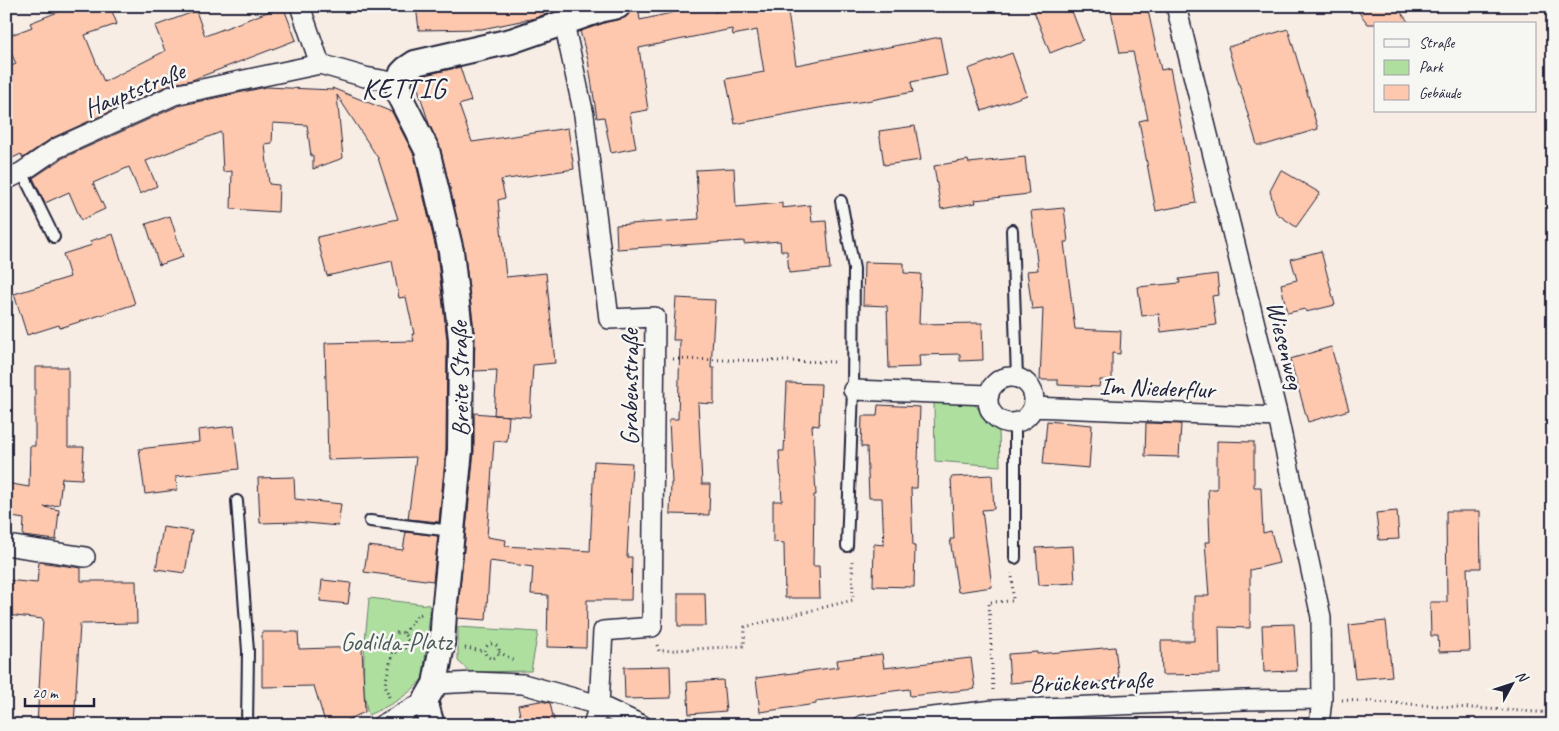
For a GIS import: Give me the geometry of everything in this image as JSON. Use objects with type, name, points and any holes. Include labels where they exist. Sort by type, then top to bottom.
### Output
[{"type":"street","points":[[300,6],[320,64],[399,83],[402,73],[415,63],[511,41],[608,7]]},
{"type":"street","name":"Wiesenweg","points":[[1176,6],[1278,417],[1321,617],[1322,699],[1319,725]]},
{"type":"street","name":"Grabenstraße","points":[[564,23],[584,115],[608,319],[655,317],[652,627]]},
{"type":"street","name":"Hauptstraße","points":[[14,176],[57,148],[174,94],[320,64]]},
{"type":"street","name":"Breite Straße","points":[[399,83],[398,95],[427,150],[451,251],[461,338],[460,450],[453,532],[442,645],[430,692]]},
{"type":"street","points":[[1008,377],[1017,378],[1031,388],[1034,395],[1033,407],[1024,419],[1015,422],[1003,421],[992,412],[989,404],[989,395],[992,387],[999,380],[1008,377]]},
{"type":"street","points":[[853,390],[989,395]]},
{"type":"street","name":"Im Niederflur","points":[[1033,407],[1278,417]]},
{"type":"street","points":[[6,545],[84,556]]},
{"type":"street","points":[[593,725],[599,705],[603,631],[652,627]]},
{"type":"street","points":[[386,723],[430,692],[474,682],[523,684],[599,705],[642,725]]},
{"type":"street","points":[[430,692],[432,725]]},
{"type":"street","name":"Brückenstraße","points":[[863,725],[994,710],[1244,700],[1322,699]]},
{"type":"lane","points":[[14,176],[54,237]]},
{"type":"lane","points":[[841,201],[854,269],[853,390],[847,546]]},
{"type":"lane","points":[[1012,230],[1017,378]]},
{"type":"lane","points":[[1015,422],[1015,558]]},
{"type":"lane","points":[[237,501],[248,651],[247,725]]},
{"type":"lane","points":[[370,521],[453,532]]},
{"type":"path","points":[[655,358],[853,362]]},
{"type":"path","points":[[652,627],[659,651],[744,646],[745,627],[852,600],[852,558],[847,546]]},
{"type":"path","points":[[994,710],[989,602],[1013,601],[1012,569],[1015,558]]},
{"type":"path","points":[[386,723],[392,704],[385,684],[393,651],[388,642],[390,637],[399,632],[404,633],[409,642],[407,648],[398,653],[393,651]]},
{"type":"path","points":[[495,644],[499,652],[493,659],[485,655],[484,650],[486,646],[495,644]]},
{"type":"path","points":[[1322,699],[1553,713]]},
{"type":"green space","points":[[934,403],[973,403],[999,431],[1000,466],[935,461]]},
{"type":"green space","name":"Godilda-Platz","points":[[369,598],[429,605],[430,613],[423,678],[398,700],[368,715],[365,701],[364,671]]},
{"type":"green space","points":[[458,627],[538,632],[531,671],[470,672],[458,661]]},
{"type":"building","points":[[73,6],[110,6],[117,24],[85,35],[104,82],[165,51],[155,26],[196,11],[205,36],[283,6],[296,40],[192,80],[169,85],[52,138],[23,158],[21,154],[6,161],[6,68],[16,64],[6,37],[32,27],[30,23]]},
{"type":"building","points":[[416,6],[548,6],[548,13],[535,18],[482,29],[419,30]]},
{"type":"building","points":[[631,6],[638,6],[640,20],[702,6],[713,6],[714,12],[746,6],[787,6],[796,65],[940,37],[947,75],[911,82],[913,92],[735,124],[726,79],[764,72],[757,30],[733,35],[732,29],[639,48],[648,110],[630,113],[636,148],[611,153],[604,117],[597,118],[588,60],[580,31],[621,19],[627,16]]},
{"type":"building","points":[[1032,6],[1070,6],[1083,40],[1050,53]]},
{"type":"building","points":[[1110,6],[1147,6],[1161,70],[1170,68],[1196,203],[1156,211],[1139,121],[1148,119],[1133,52],[1120,53]]},
{"type":"building","points":[[1354,6],[1396,6],[1408,22],[1374,22],[1374,24],[1368,24]]},
{"type":"building","points":[[1288,29],[1318,129],[1265,145],[1257,145],[1228,47]]},
{"type":"building","points":[[1012,53],[1027,95],[982,111],[968,69]]},
{"type":"building","points":[[460,67],[471,101],[459,105],[472,142],[568,128],[574,169],[501,180],[505,198],[498,200],[506,277],[546,273],[555,363],[533,365],[530,417],[494,415],[497,370],[474,371],[475,338],[464,248],[440,147],[429,124],[415,79]]},
{"type":"building","points":[[266,87],[333,90],[332,88],[392,112],[414,155],[437,253],[447,340],[446,449],[439,522],[408,519],[416,457],[328,460],[325,343],[414,341],[406,297],[399,298],[392,261],[327,276],[317,237],[398,219],[378,158],[337,95],[343,158],[313,169],[313,155],[311,156],[307,125],[273,123],[272,143],[265,144],[269,184],[279,185],[278,212],[231,209],[232,171],[223,172],[221,132],[146,161],[157,186],[140,194],[129,167],[93,183],[105,209],[81,220],[69,192],[45,203],[33,178],[63,158],[178,106]]},
{"type":"building","points":[[915,126],[921,160],[884,165],[879,131]]},
{"type":"building","points":[[1025,157],[1029,194],[975,200],[976,203],[941,209],[934,166],[968,160],[969,163]]},
{"type":"building","points":[[734,168],[736,207],[782,203],[782,208],[810,205],[812,222],[826,221],[830,269],[789,273],[787,251],[781,251],[780,241],[744,244],[744,241],[617,249],[616,225],[699,219],[696,170]]},
{"type":"building","points":[[1281,170],[1320,193],[1296,227],[1276,213],[1270,191]]},
{"type":"building","points":[[1064,208],[1068,242],[1064,242],[1075,329],[1121,331],[1120,354],[1112,353],[1112,380],[1100,380],[1099,387],[1058,385],[1058,380],[1040,380],[1043,308],[1032,309],[1027,271],[1038,270],[1031,211]]},
{"type":"building","points":[[170,216],[183,257],[159,265],[146,224]]},
{"type":"building","points":[[113,234],[135,304],[60,328],[59,325],[27,335],[14,294],[70,277],[63,254],[92,245],[90,241]]},
{"type":"building","points":[[1321,251],[1335,305],[1306,312],[1305,309],[1287,313],[1281,284],[1297,280],[1291,259]]},
{"type":"building","points":[[864,262],[904,263],[904,273],[921,274],[919,324],[982,323],[983,360],[960,361],[960,354],[919,355],[920,367],[889,368],[887,306],[863,305]]},
{"type":"building","points":[[1217,274],[1219,295],[1212,296],[1216,325],[1161,332],[1159,314],[1142,316],[1138,287],[1180,283],[1179,279]]},
{"type":"building","points":[[676,298],[715,300],[711,368],[714,368],[714,404],[698,403],[702,484],[710,484],[709,515],[670,514],[672,483],[669,419],[678,419],[680,340],[673,340]]},
{"type":"building","points":[[1331,347],[1349,410],[1308,422],[1290,359]]},
{"type":"building","points":[[35,367],[68,367],[68,447],[84,447],[82,479],[62,478],[59,505],[44,507],[59,510],[56,540],[23,536],[24,519],[6,516],[6,483],[29,487],[30,446],[35,446]]},
{"type":"building","points":[[787,383],[821,384],[819,426],[812,425],[816,495],[814,495],[813,566],[819,566],[820,598],[785,598],[784,543],[773,542],[773,501],[782,501],[779,451],[784,451]]},
{"type":"building","points":[[878,405],[920,407],[917,488],[911,488],[913,546],[915,546],[914,587],[873,586],[874,544],[884,545],[882,498],[869,498],[867,447],[861,447],[862,416],[877,416]]},
{"type":"building","points":[[474,413],[509,416],[507,442],[494,441],[487,537],[506,540],[505,546],[590,551],[594,461],[632,463],[627,557],[632,557],[631,600],[587,600],[586,648],[547,647],[548,595],[531,594],[533,567],[490,561],[486,620],[457,618],[474,451]]},
{"type":"building","points":[[1047,421],[1092,425],[1089,468],[1043,464]]},
{"type":"building","points":[[1146,423],[1181,424],[1179,457],[1145,456]]},
{"type":"building","points":[[234,426],[239,469],[176,476],[177,490],[145,494],[139,449],[199,442],[198,430]]},
{"type":"building","points":[[1217,441],[1254,442],[1254,487],[1261,487],[1263,533],[1271,531],[1279,563],[1250,570],[1250,628],[1219,627],[1220,674],[1162,675],[1161,641],[1194,641],[1194,596],[1209,596],[1205,542],[1210,542],[1208,489],[1217,489]]},
{"type":"building","points":[[992,475],[994,509],[982,510],[992,587],[958,592],[950,539],[954,539],[951,477]]},
{"type":"building","points":[[294,477],[295,499],[341,504],[338,526],[296,522],[260,523],[258,478]]},
{"type":"building","points":[[1397,511],[1399,539],[1379,540],[1376,513]]},
{"type":"building","points":[[1446,511],[1480,511],[1481,568],[1467,568],[1470,651],[1439,652],[1438,636],[1431,636],[1430,602],[1447,602]]},
{"type":"building","points":[[163,527],[192,531],[185,573],[156,569]]},
{"type":"building","points":[[406,532],[438,536],[433,581],[364,572],[368,546],[403,550]]},
{"type":"building","points":[[1073,546],[1075,583],[1039,585],[1036,548]]},
{"type":"building","points":[[39,562],[81,568],[81,581],[136,581],[137,623],[80,624],[74,725],[37,725],[43,619],[6,615],[6,580],[37,583]]},
{"type":"building","points":[[322,580],[351,583],[348,604],[320,601]]},
{"type":"building","points":[[678,593],[705,593],[706,626],[678,626]]},
{"type":"building","points":[[1386,621],[1392,676],[1355,679],[1349,625]]},
{"type":"building","points":[[1294,624],[1297,671],[1264,672],[1262,625]]},
{"type":"building","points":[[262,632],[298,632],[299,649],[362,647],[365,712],[347,720],[348,725],[326,725],[314,686],[262,687]]},
{"type":"building","points":[[1115,647],[1119,680],[1061,686],[1060,679],[1010,683],[1008,654],[1037,652],[1037,654]]},
{"type":"building","points":[[882,654],[884,668],[971,658],[975,689],[910,696],[909,689],[816,701],[816,704],[760,712],[756,678],[838,667],[837,660]]},
{"type":"building","points":[[670,666],[671,698],[625,699],[624,667]]},
{"type":"building","points":[[723,680],[726,711],[689,714],[687,682]]},
{"type":"building","points":[[540,701],[550,703],[555,725],[522,725],[518,705]]},
{"type":"district","name":"KETTIG","points":[[404,88]]}]
